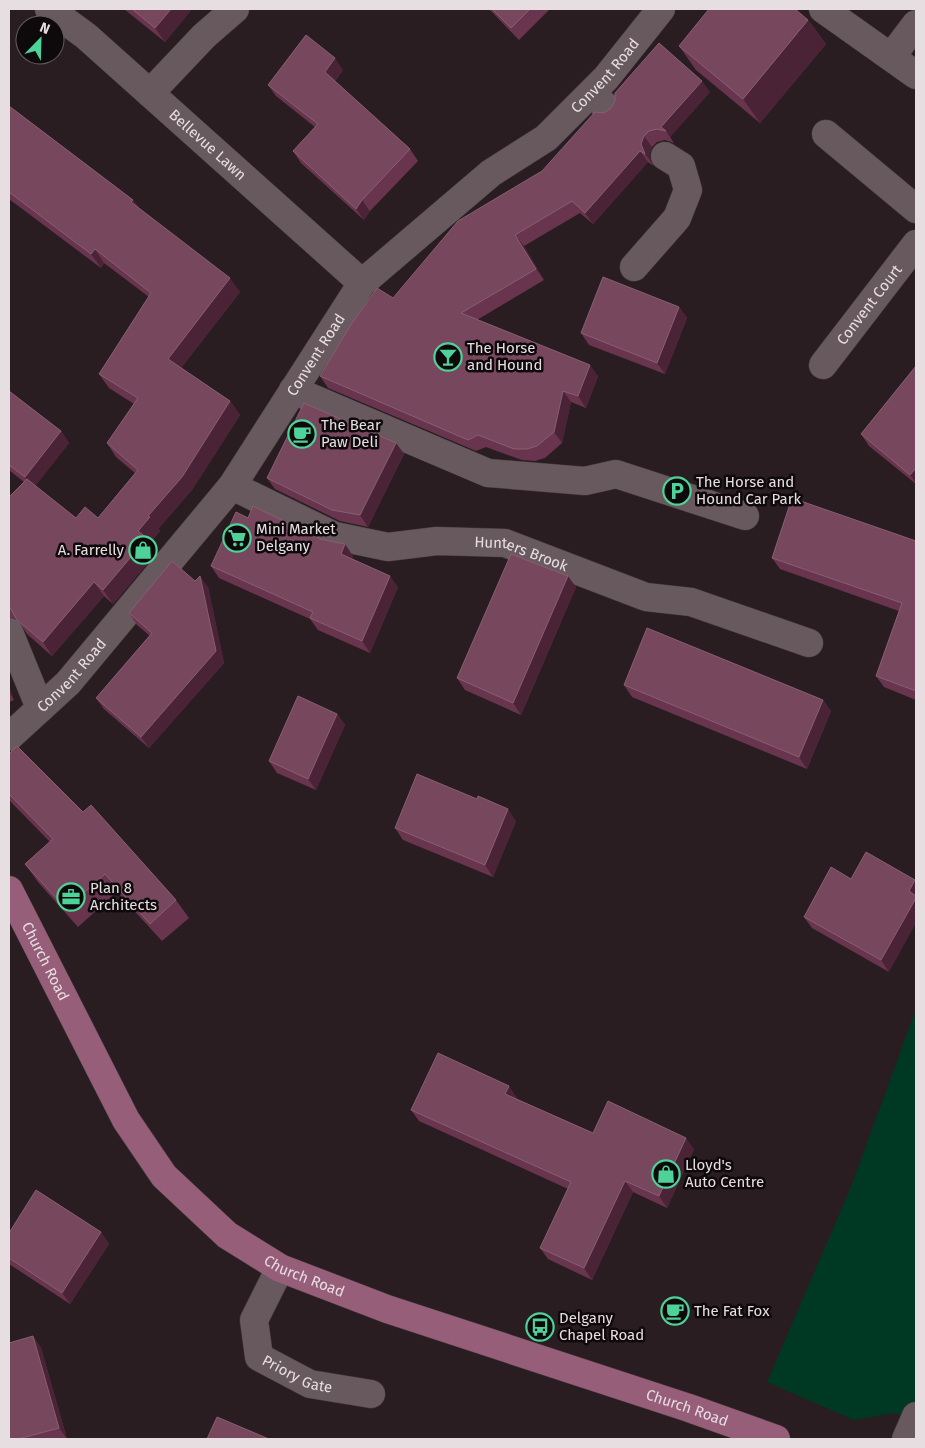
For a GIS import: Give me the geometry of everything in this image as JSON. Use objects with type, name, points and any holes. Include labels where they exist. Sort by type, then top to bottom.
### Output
[{"type":"main road","name":"Church Road","points":[[9,890],[126,1120],[164,1176],[227,1235],[280,1268],[387,1309],[689,1408],[776,1439]]},
{"type":"street","name":"Bellevue Lawn","points":[[49,9],[86,36],[362,283]]},
{"type":"street","points":[[150,93],[204,36],[235,9]]},
{"type":"street","name":"Convent Road","points":[[9,738],[68,684],[232,486],[362,283],[491,173],[600,101],[606,78],[661,9]]},
{"type":"street","points":[[823,9],[916,75]]},
{"type":"street","points":[[891,57],[916,24]]},
{"type":"street","points":[[826,134],[916,209]]},
{"type":"street","points":[[634,267],[677,218],[688,190],[681,166],[665,156]]},
{"type":"street","name":"Convent Court","points":[[823,365],[916,244]]},
{"type":"street","points":[[293,390],[488,473],[585,481],[616,474],[745,516]]},
{"type":"street","name":"Hunters Brook","points":[[232,486],[335,536],[388,547],[437,541],[505,543],[646,597],[691,602],[809,643]]},
{"type":"street","points":[[9,632],[40,708]]},
{"type":"street","name":"Priory Gate","points":[[280,1268],[254,1320],[259,1357],[310,1384],[371,1394]]},
{"type":"street","points":[[906,1439],[916,1416]]},
{"type":"green space","points":[[916,1009],[916,1421],[895,1413],[854,1420],[767,1382],[851,1187]]},
{"type":"building","points":[[132,9],[171,9],[155,28]]},
{"type":"building","points":[[492,9],[530,9],[511,28]]},
{"type":"building","points":[[709,9],[795,9],[808,20],[743,99],[679,46]]},
{"type":"building","points":[[306,35],[335,58],[325,72],[410,149],[362,200],[356,209],[293,151],[318,124],[268,85]]},
{"type":"building","points":[[659,43],[702,81],[661,127],[666,131],[657,129],[649,131],[644,136],[641,144],[645,154],[640,151],[585,213],[572,201],[515,235],[536,269],[461,313],[590,365],[578,396],[563,391],[554,432],[537,446],[527,449],[514,449],[478,435],[468,440],[320,376],[350,326],[377,288],[393,298],[458,221],[542,171],[595,112],[604,113],[611,108],[615,101],[615,93]]},
{"type":"building","points":[[9,106],[133,200],[131,202],[230,278],[168,359],[230,401],[182,477],[148,516],[150,517],[138,531],[147,538],[103,590],[94,582],[43,642],[17,620],[9,606],[9,497],[27,479],[76,518],[85,507],[98,518],[138,470],[107,443],[138,398],[99,374],[151,293],[95,249],[91,254],[9,192]]},
{"type":"building","points":[[603,277],[679,307],[657,363],[581,333]]},
{"type":"building","points":[[916,366],[916,468],[910,475],[861,434]]},
{"type":"building","points":[[9,391],[61,431],[25,477],[9,465]]},
{"type":"building","points":[[304,403],[396,443],[360,515],[332,510],[267,478]]},
{"type":"building","points":[[792,498],[916,541],[916,691],[876,676],[902,603],[772,558]]},
{"type":"building","points":[[253,506],[320,539],[345,544],[341,554],[390,576],[362,641],[310,618],[313,612],[211,566],[236,512],[248,518]]},
{"type":"building","points":[[511,554],[568,576],[513,703],[457,678]]},
{"type":"building","points":[[172,561],[195,581],[200,576],[216,651],[141,737],[96,698],[152,633],[129,613]]},
{"type":"building","points":[[647,628],[823,700],[799,757],[624,685]]},
{"type":"building","points":[[298,696],[337,714],[308,779],[269,761]]},
{"type":"building","points":[[17,746],[83,812],[91,805],[176,900],[150,924],[105,874],[66,909],[25,864],[53,839],[9,794],[9,754]]},
{"type":"building","points":[[417,774],[477,799],[478,796],[508,809],[485,865],[395,828]]},
{"type":"building","points":[[866,852],[915,880],[909,891],[916,898],[881,960],[804,917],[831,867],[851,879]]},
{"type":"building","points":[[438,1053],[509,1086],[505,1094],[593,1133],[608,1101],[686,1138],[659,1196],[625,1181],[584,1268],[540,1248],[571,1182],[411,1110]]},
{"type":"building","points":[[36,1190],[101,1232],[62,1293],[9,1258],[9,1233]]},
{"type":"building","points":[[33,1336],[59,1428],[18,1439],[9,1439],[9,1343]]},
{"type":"building","points":[[217,1417],[269,1439],[207,1439]]},
{"type":"place","name":"The Horse and Hound","points":[[448,357]]},
{"type":"place","name":"The Bear Paw Deli","points":[[302,434]]},
{"type":"place","name":"The Horse and Hound Car Park","points":[[677,491]]},
{"type":"place","name":"Mini Market Delgany","points":[[237,538]]},
{"type":"place","name":"A. Farrelly","points":[[143,550]]},
{"type":"place","name":"Plan 8 Architects","points":[[71,897]]},
{"type":"place","name":"Lloyd's Auto Centre","points":[[666,1174]]},
{"type":"place","name":"The Fat Fox","points":[[675,1311]]},
{"type":"place","name":"Delgany Chapel Road","points":[[540,1327]]}]
